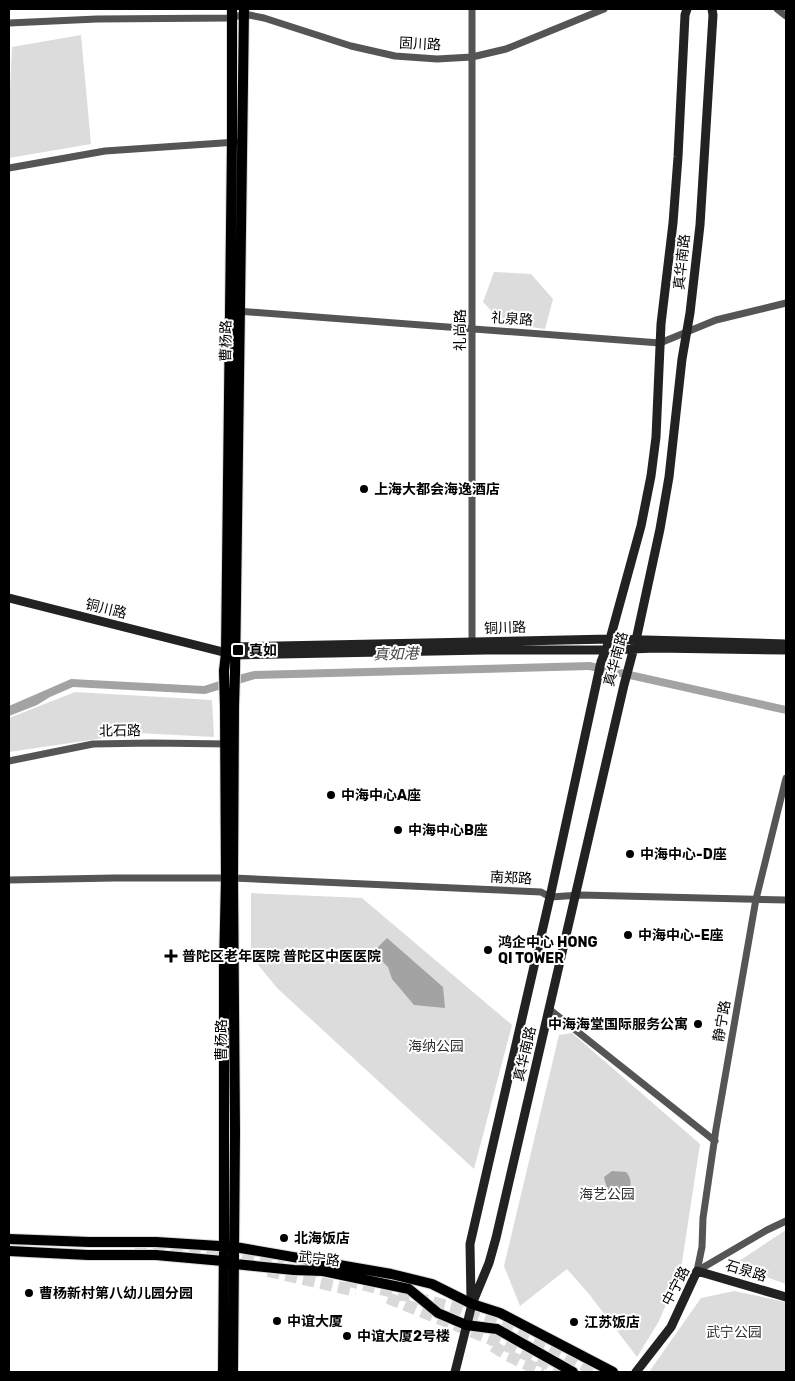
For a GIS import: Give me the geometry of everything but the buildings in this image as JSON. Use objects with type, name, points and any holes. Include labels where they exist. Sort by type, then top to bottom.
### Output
[{"type":"main road","name":"真华南路","points":[[472,1304],[470,1244],[550,897],[596,682],[610,639],[641,526],[651,476],[656,437],[660,342],[678,157],[686,9]]},
{"type":"main road","name":"真华南路","points":[[455,1372],[472,1304],[489,1263],[496,1238],[635,644],[660,529],[669,477],[682,359],[695,282],[702,196],[712,9]]},
{"type":"main road","name":"曹杨路","points":[[233,1372],[235,1247],[229,744],[232,652],[237,142],[244,12]]},
{"type":"main road","name":"曹杨路","points":[[232,13],[237,142]]},
{"type":"main road","name":"铜川路","points":[[9,598],[232,652],[472,647],[610,639],[635,644],[786,650]]},
{"type":"main road","name":"铜川路","points":[[472,647],[606,650],[635,644],[786,644]]},
{"type":"main road","name":"曹杨路","points":[[223,1372],[224,966],[230,878]]},
{"type":"main road","name":"武宁路","points":[[9,1239],[156,1242],[235,1247],[391,1274],[432,1284],[472,1304],[500,1313],[614,1372]]},
{"type":"main road","name":"武宁路","points":[[9,1251],[88,1255],[156,1255],[223,1261],[294,1270],[323,1271],[410,1289],[438,1313],[466,1325],[497,1329],[573,1372]]},
{"type":"main road","name":"石泉路","points":[[697,1270],[786,1297]]},
{"type":"main road","name":"中宁路","points":[[636,1372],[671,1327],[697,1270]]},
{"type":"street","name":"礼尚路","points":[[472,9],[472,647]]},
{"type":"street","name":"固川路","points":[[244,12],[350,46],[395,56],[437,59],[472,57],[506,49],[604,9]]},
{"type":"street","points":[[777,9],[786,16]]},
{"type":"street","points":[[9,23],[244,12]]},
{"type":"street","points":[[9,168],[105,151],[237,142]]},
{"type":"street","name":"礼泉路","points":[[235,311],[660,342],[716,320],[786,303]]},
{"type":"street","name":"北石路","points":[[9,761],[93,744],[229,744]]},
{"type":"street","name":"静宁路","points":[[697,1270],[702,1247],[703,1218],[716,1129],[756,899],[786,778]]},
{"type":"street","name":"南郑路","points":[[9,880],[230,878],[541,892],[550,897],[576,895],[786,900]]},
{"type":"street","points":[[550,1009],[715,1141]]},
{"type":"street","name":"中宁路","points":[[697,1270],[786,1220]]},
{"type":"green space","points":[[81,35],[91,144],[9,158],[12,47]]},
{"type":"green space","points":[[494,272],[531,274],[553,299],[545,329],[503,323],[483,302]]},
{"type":"green space","points":[[75,692],[212,700],[214,737],[138,733],[9,752],[9,718]]},
{"type":"green space","name":"海纳公园","points":[[251,893],[362,898],[512,1025],[474,1169],[277,988],[251,956]]},
{"type":"green space","name":"海艺公园","points":[[572,1033],[700,1144],[681,1269],[659,1321],[637,1357],[589,1294],[567,1269],[520,1306],[504,1266],[559,1035]]},
{"type":"green space","points":[[786,1230],[786,1284],[733,1265]]},
{"type":"green space","name":"武宁公园","points":[[734,1291],[786,1302],[786,1372],[649,1372],[701,1298]]},
{"type":"shaded area","points":[[590,662],[786,706],[786,714],[589,670],[255,679],[205,694],[73,687],[37,705],[9,716],[9,706],[71,679],[204,686],[254,671]]},
{"type":"shaded area","points":[[387,938],[443,987],[445,1008],[414,1005],[392,979],[388,967],[373,952]]},
{"type":"shaded area","points":[[612,1171],[626,1172],[630,1182],[629,1192],[616,1197],[609,1191],[604,1177]]},
{"type":"tunnel","points":[[135,1246],[207,1249],[283,1266]]},
{"type":"tunnel","points":[[268,1271],[356,1291]]},
{"type":"tunnel","points":[[346,1280],[459,1309],[549,1346],[596,1372]]},
{"type":"tunnel","points":[[388,1298],[503,1344],[563,1371]]},
{"type":"tunnel","points":[[493,1346],[507,1355],[543,1372]]},
{"type":"place","name":"上海大都会海逸酒店","points":[[364,489]]},
{"type":"place","name":"真如","points":[[238,650]]},
{"type":"place","name":"中海中心A座","points":[[331,795]]},
{"type":"place","name":"中海中心B座","points":[[398,830]]},
{"type":"place","name":"中海中心-D座","points":[[630,854]]},
{"type":"place","name":"中海中心-E座","points":[[628,935]]},
{"type":"place","name":"鸿企中心 HONG QI TOWER","points":[[488,950]]},
{"type":"place","name":"普陀区老年医院 普陀区中医医院","points":[[171,956]]},
{"type":"place","name":"中海海堂国际服务公寓","points":[[698,1024]]},
{"type":"place","name":"北海饭店","points":[[284,1238]]},
{"type":"place","name":"曹杨新村第八幼儿园分园","points":[[29,1293]]},
{"type":"place","name":"中谊大厦","points":[[277,1321]]},
{"type":"place","name":"江苏饭店","points":[[574,1322]]},
{"type":"place","name":"中谊大厦2号楼","points":[[347,1336]]},
{"type":"water label","name":"真如港","points":[[396,654]]}]
